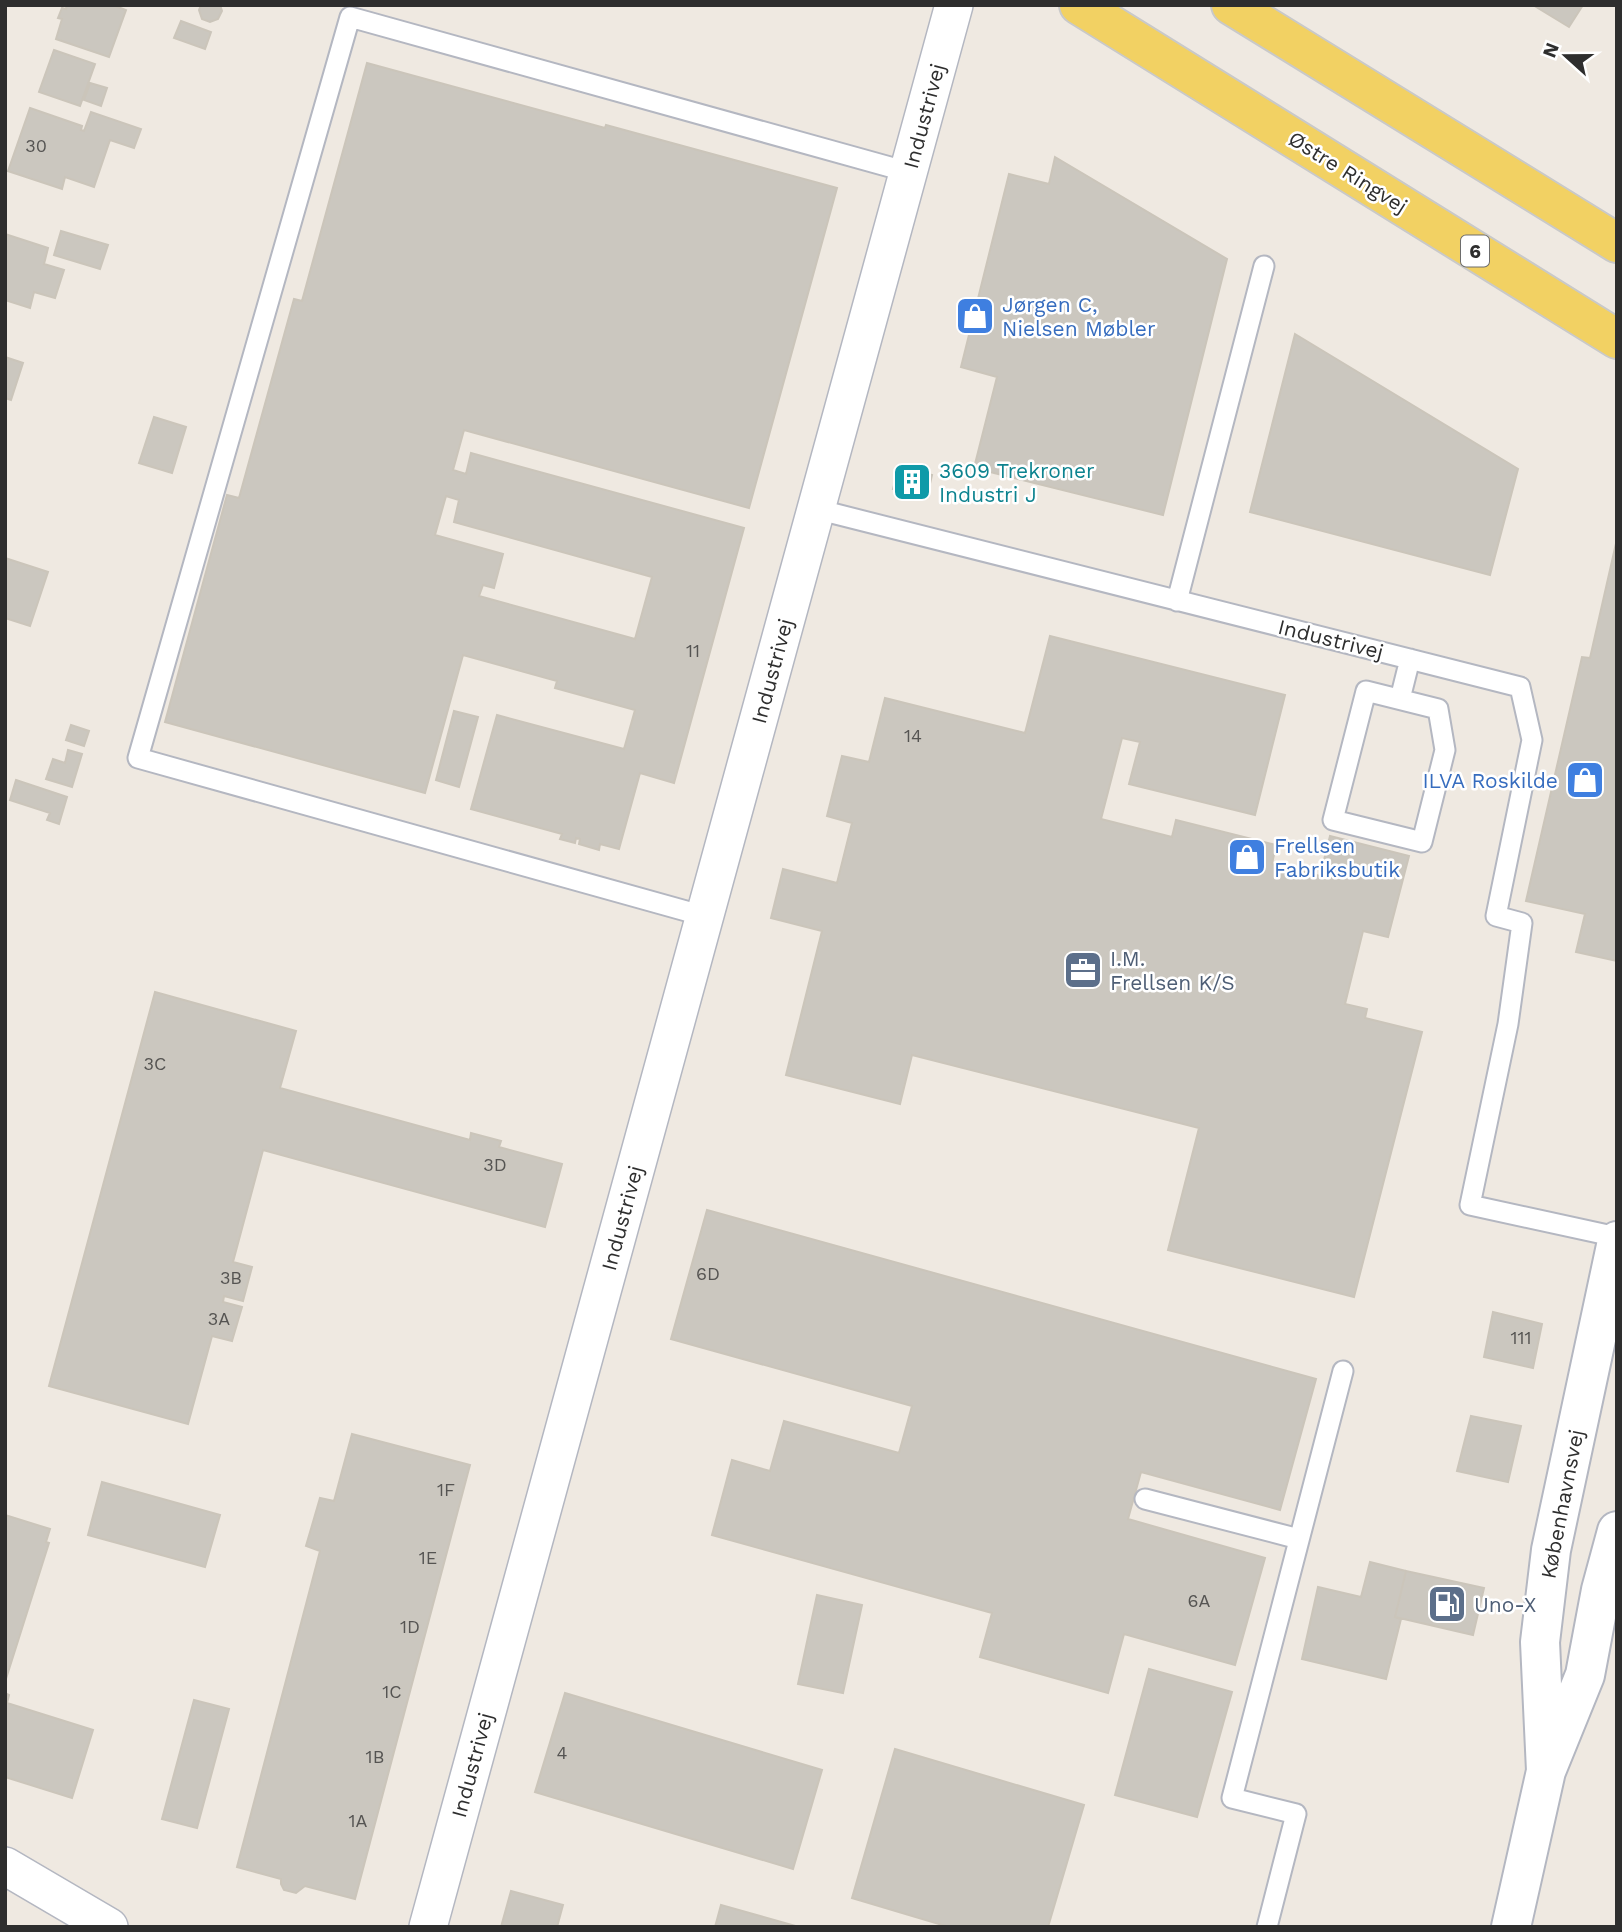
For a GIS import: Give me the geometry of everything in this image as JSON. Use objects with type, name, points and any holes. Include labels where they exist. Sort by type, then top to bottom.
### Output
[{"type":"main road","name":"Østre Ringvej","points":[[1079,5],[1617,339]]},
{"type":"main road","points":[[1231,5],[1617,243]]},
{"type":"street","name":"Industrivej","points":[[428,1927],[954,5]]},
{"type":"street","name":"Københavnsvej","points":[[1546,1770],[1540,1642],[1551,1550],[1617,1239]]},
{"type":"street","name":"Københavnsvej","points":[[1511,1927],[1546,1770],[1585,1675],[1601,1590],[1617,1531]]},
{"type":"street","points":[[5,1866],[110,1927]]},
{"type":"lane","points":[[704,916],[138,758],[350,17],[908,172]]},
{"type":"lane","points":[[1177,601],[1264,266]]},
{"type":"lane","name":"Industrivej","points":[[816,509],[1520,687],[1532,740],[1496,916],[1522,923],[1508,1024],[1470,1205],[1617,1239]]},
{"type":"lane","points":[[1400,699],[1410,659]]},
{"type":"lane","points":[[1366,691],[1400,699],[1438,709],[1445,750],[1422,842],[1333,820],[1366,691]]},
{"type":"lane","points":[[1267,1927],[1296,1814],[1232,1798],[1343,1371]]},
{"type":"lane","points":[[1144,1499],[1299,1539]]},
{"type":"building","points":[[67,5],[113,5],[126,10],[109,57],[56,39],[62,19],[58,18],[62,8],[66,9]]},
{"type":"building","points":[[201,5],[220,5],[222,11],[218,19],[210,22],[202,19],[199,10]]},
{"type":"building","points":[[1533,5],[1583,5],[1569,27]]},
{"type":"building","points":[[181,21],[211,32],[205,49],[174,38]]},
{"type":"building","points":[[54,50],[95,64],[80,106],[39,92]]},
{"type":"building","points":[[367,63],[837,188],[749,508],[464,430],[453,470],[466,474],[471,453],[744,528],[674,783],[640,773],[619,849],[600,844],[599,850],[579,844],[580,839],[576,838],[575,843],[560,839],[562,834],[471,809],[497,715],[624,749],[635,710],[555,688],[557,681],[463,655],[425,793],[165,722],[227,495],[239,498],[294,299],[302,301]],"holes":[[[446,496],[459,500],[454,522],[652,577],[635,639],[479,596],[483,585],[494,588],[503,554],[435,535]]]},
{"type":"building","points":[[90,83],[107,88],[101,106],[84,100]]},
{"type":"building","points":[[30,108],[82,126],[81,130],[84,131],[91,112],[141,129],[134,148],[110,140],[94,187],[65,177],[62,189],[8,171]]},
{"type":"building","points":[[1055,157],[1227,259],[1163,515],[974,468],[997,377],[961,367],[1009,174],[1049,184]]},
{"type":"building","points":[[61,231],[108,245],[100,269],[54,255]]},
{"type":"building","points":[[5,234],[48,248],[44,264],[64,270],[55,298],[34,292],[30,308],[5,300]]},
{"type":"building","points":[[1295,334],[1518,469],[1490,575],[1250,512]]},
{"type":"building","points":[[5,357],[23,363],[11,400],[5,398]]},
{"type":"building","points":[[154,417],[186,427],[172,473],[139,463]]},
{"type":"building","name":"3609 Trekroner Industri J","points":[[899,467],[932,475],[927,497],[893,489]]},
{"type":"building","name":"ILVA Roskilde","points":[[1617,539],[1617,961],[1576,952],[1585,914],[1526,901],[1582,657],[1590,658]]},
{"type":"building","points":[[5,558],[48,572],[30,626],[5,618]]},
{"type":"building","name":"I.M. Frellsen K/S","points":[[1050,636],[1285,695],[1255,815],[1129,784],[1140,742],[1122,738],[1101,819],[1172,837],[1176,820],[1276,845],[1272,864],[1320,876],[1330,836],[1409,856],[1388,937],[1363,931],[1345,1004],[1367,1009],[1365,1018],[1422,1032],[1354,1297],[1168,1250],[1199,1128],[912,1055],[900,1104],[786,1075],[822,931],[771,918],[783,869],[837,883],[852,823],[827,816],[842,756],[869,762],[885,698],[1025,733]]},
{"type":"building","points":[[454,711],[478,717],[459,787],[436,780]]},
{"type":"building","points":[[71,725],[89,731],[84,746],[66,740]]},
{"type":"building","points":[[68,750],[82,754],[72,787],[46,779],[53,759],[65,763]]},
{"type":"building","points":[[16,780],[67,797],[59,824],[47,820],[50,813],[10,800]]},
{"type":"building","points":[[155,992],[296,1031],[280,1088],[470,1140],[471,1133],[501,1141],[499,1147],[562,1164],[545,1227],[263,1150],[233,1262],[252,1267],[243,1301],[224,1296],[223,1302],[242,1307],[232,1341],[212,1336],[188,1424],[49,1386]]},
{"type":"building","points":[[707,1210],[1316,1379],[1280,1510],[1141,1472],[1128,1519],[1265,1558],[1235,1665],[1124,1634],[1108,1693],[980,1657],[992,1613],[712,1535],[732,1460],[770,1471],[784,1421],[899,1453],[912,1406],[671,1339]]},
{"type":"building","points":[[1493,1312],[1542,1324],[1533,1368],[1484,1357]]},
{"type":"building","points":[[1471,1416],[1521,1426],[1508,1482],[1457,1471]]},
{"type":"building","points":[[352,1434],[470,1465],[355,1899],[305,1886],[296,1893],[284,1890],[281,1879],[237,1867],[320,1551],[306,1546],[320,1498],[334,1501]]},
{"type":"building","points":[[102,1482],[220,1515],[205,1567],[88,1535]]},
{"type":"building","points":[[5,1515],[50,1529],[46,1542],[49,1543],[5,1682]]},
{"type":"building","points":[[1370,1562],[1406,1571],[1395,1617],[1401,1619],[1386,1679],[1302,1659],[1318,1587],[1361,1597]]},
{"type":"building","points":[[1406,1571],[1484,1588],[1473,1635],[1395,1617]]},
{"type":"building","points":[[817,1595],[862,1605],[843,1693],[798,1684]]},
{"type":"building","points":[[1149,1669],[1232,1692],[1197,1817],[1115,1795]]},
{"type":"building","points":[[5,1693],[9,1695],[7,1703],[93,1730],[72,1798],[5,1777]]},
{"type":"building","points":[[565,1693],[822,1770],[793,1869],[535,1792]]},
{"type":"building","points":[[194,1700],[229,1709],[197,1828],[162,1819]]},
{"type":"building","points":[[895,1749],[1084,1805],[1048,1927],[949,1927],[852,1898]]},
{"type":"building","points":[[511,1891],[563,1905],[557,1927],[501,1927]]},
{"type":"building","points":[[721,1905],[799,1927],[715,1927]]},
{"type":"place","name":"Jørgen C, Nielsen Møbler","points":[[975,316]]},
{"type":"place","name":"3609 Trekroner Industri J","points":[[912,482]]},
{"type":"place","name":"ILVA Roskilde","points":[[1585,780]]},
{"type":"place","name":"Frellsen Fabriksbutik","points":[[1247,857]]},
{"type":"place","name":"I.M. Frellsen K/S","points":[[1083,970]]},
{"type":"place","name":"Uno-X","points":[[1447,1604]]}]
